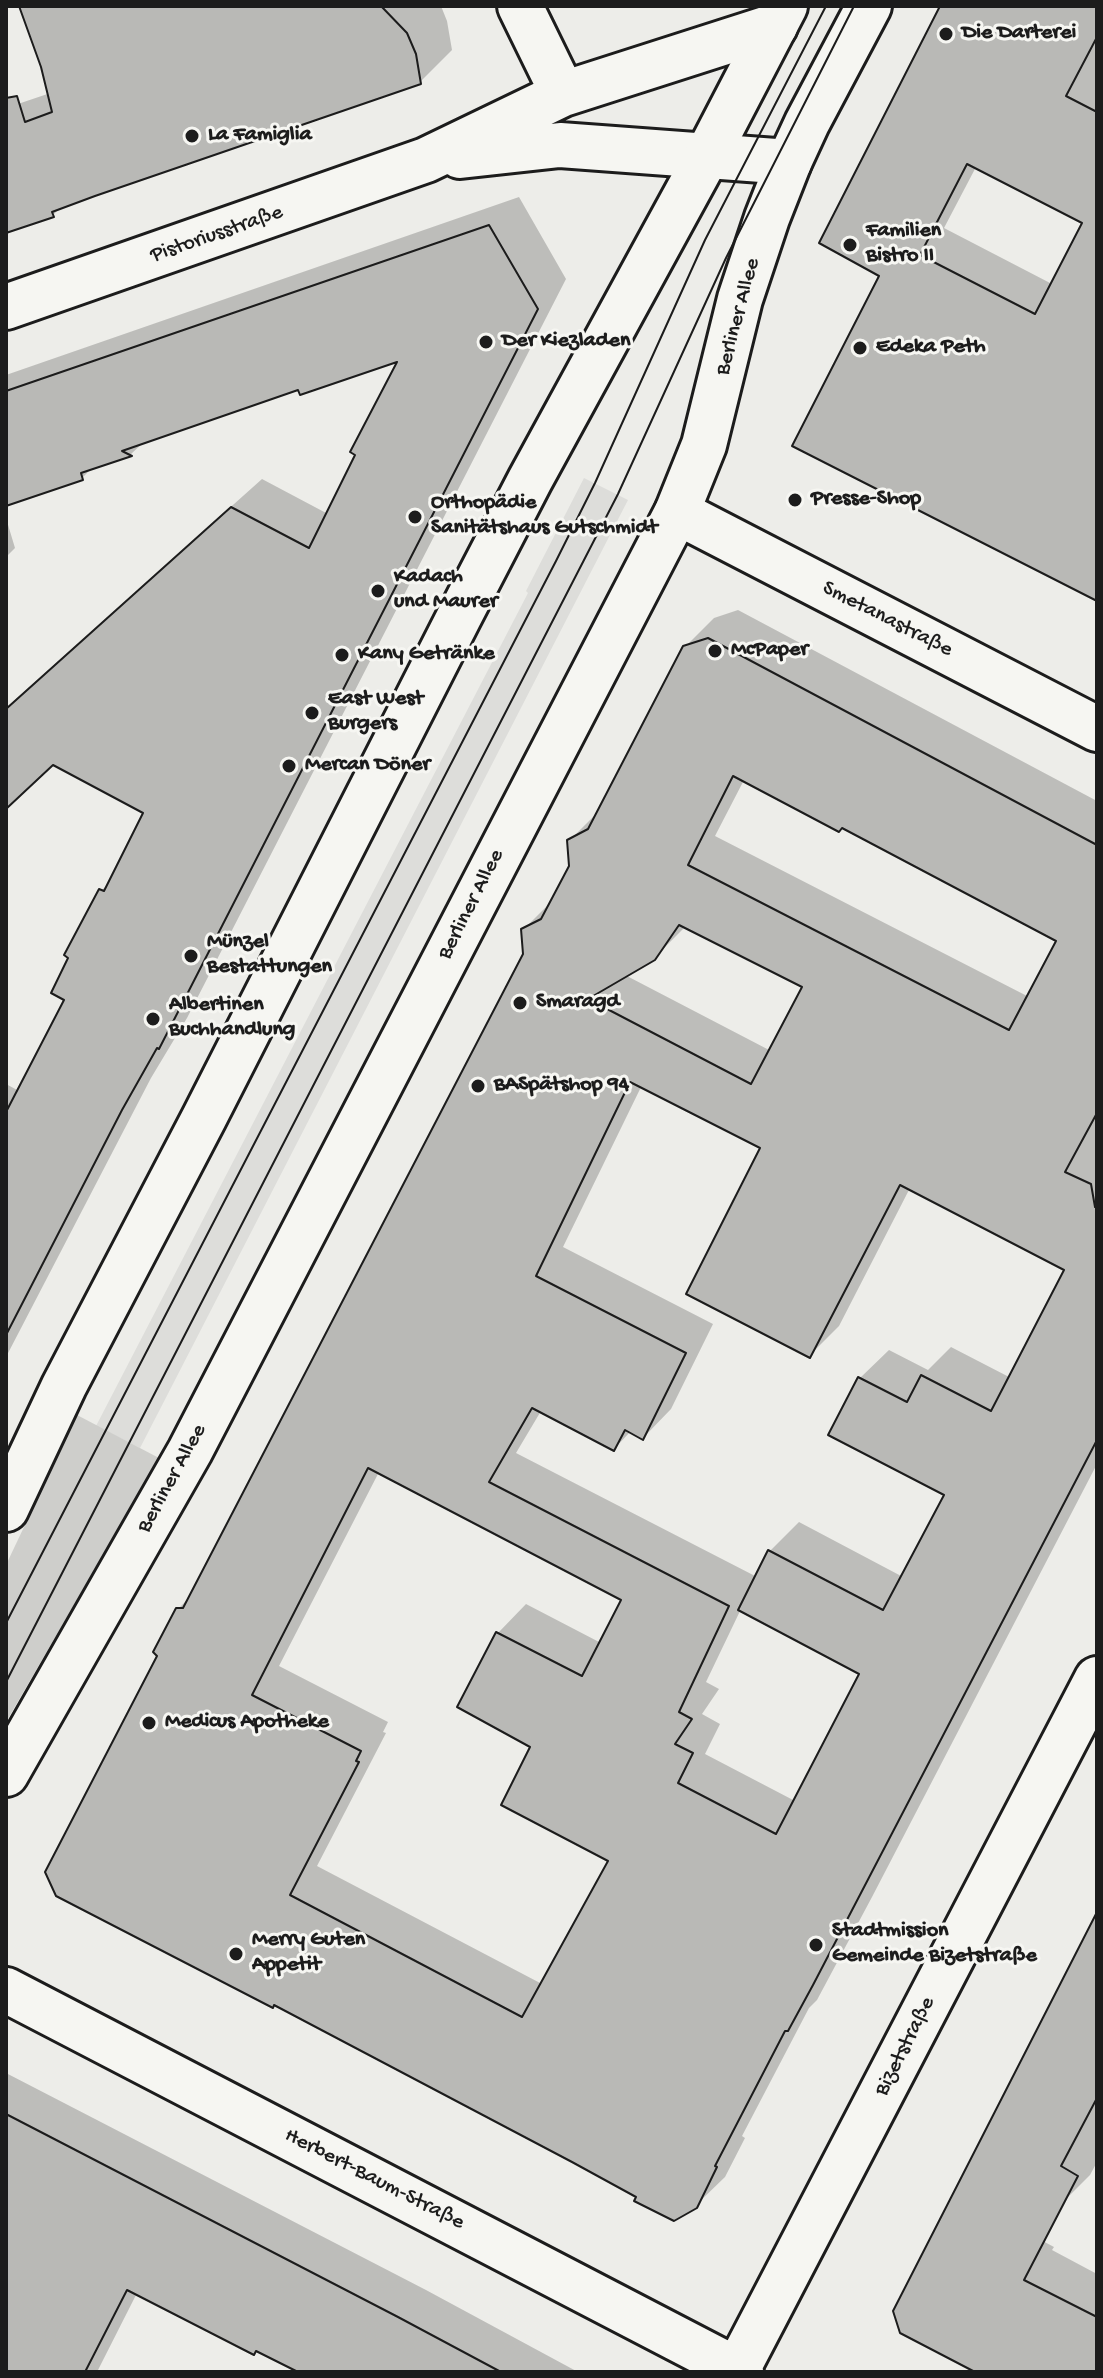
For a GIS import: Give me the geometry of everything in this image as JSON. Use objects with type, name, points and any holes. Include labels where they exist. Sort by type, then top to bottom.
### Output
[{"type":"main road","points":[[520,6],[563,94]]},
{"type":"main road","name":"Berliner Allee","points":[[6,1774],[190,1451],[677,512],[704,445],[740,299],[767,218],[789,162],[869,6]]},
{"type":"main road","points":[[6,1509],[71,1372],[466,603],[780,16]]},
{"type":"main road","name":"Pistoriusstraße","points":[[6,307],[426,160],[563,94],[780,16]]},
{"type":"main road","name":"Pistoriusstraße","points":[[426,160],[560,145],[789,162]]},
{"type":"main road","name":"Smetanastraße","points":[[677,512],[1097,729]]},
{"type":"main road","name":"Bizetstraße","points":[[738,2371],[1097,1679]]},
{"type":"main road","name":"Herbert-Baum-Straße","points":[[6,1990],[738,2371]]},
{"type":"shaded area","points":[[584,478],[628,500],[140,1448],[96,1426],[528,593],[526,591]]},
{"type":"shaded area","points":[[77,1415],[159,1458],[6,1722],[6,1565]]},
{"type":"building","points":[[19,6],[381,6],[407,33],[416,54],[421,84],[95,196],[52,212],[54,217],[6,233],[6,98],[17,96],[25,122],[52,112],[41,67]]},
{"type":"building","points":[[940,6],[1097,6],[1097,37],[1066,96],[1097,112],[1097,601],[792,446],[879,276],[819,243]],"holes":[[[967,164],[1082,223],[1035,314],[920,255]]]},
{"type":"building","points":[[489,225],[538,309],[159,1049],[122,1110],[6,1335],[6,1112],[64,1000],[51,993],[68,958],[64,955],[99,889],[104,891],[143,813],[53,765],[6,809],[6,709],[231,507],[309,548],[355,455],[350,452],[397,362],[300,395],[298,390],[122,451],[132,456],[81,473],[83,480],[6,506],[6,391]]},
{"type":"building","points":[[708,638],[1097,845],[1097,1113],[1065,1172],[1091,1184],[1097,1206],[1097,1440],[813,1985],[788,2031],[785,2031],[715,2166],[697,2208],[674,2221],[634,2201],[636,2197],[572,2162],[274,2005],[273,2008],[56,1896],[45,1872],[157,1656],[153,1652],[176,1608],[183,1608],[523,954],[521,929],[541,919],[569,866],[567,840],[588,829],[683,646]],"holes":[[[733,776],[839,832],[842,828],[1056,941],[1009,1030],[688,865]],[[679,925],[802,987],[751,1084],[588,999],[655,960]],[[630,1082],[760,1148],[686,1294],[810,1358],[900,1185],[1064,1270],[991,1411],[921,1375],[907,1402],[858,1377],[828,1435],[944,1495],[883,1610],[768,1550],[738,1610],[859,1674],[776,1834],[678,1783],[693,1753],[675,1744],[692,1719],[679,1712],[729,1606],[489,1482],[532,1408],[614,1451],[625,1430],[643,1440],[686,1353],[536,1276]],[[368,1468],[621,1600],[582,1676],[496,1632],[457,1707],[530,1747],[501,1805],[608,1861],[522,2017],[290,1895],[359,1762],[356,1761],[361,1751],[252,1695]]]},
{"type":"building","points":[[1097,1912],[1097,2098],[1061,2166],[1078,2176],[1024,2280],[1097,2317],[1097,2372],[975,2372],[900,2333],[893,2311]]},
{"type":"building","points":[[6,2114],[501,2372],[298,2372],[256,2351],[254,2355],[127,2290],[85,2372],[6,2372]]},
{"type":"tram line","points":[[6,1623],[556,561],[595,483],[705,240],[826,6]]},
{"type":"tram line","points":[[6,1682],[618,494],[726,258],[854,6]]},
{"type":"place","name":"Die Darterei","points":[[946,34]]},
{"type":"place","name":"La Famiglia","points":[[192,136]]},
{"type":"place","name":"Familien Bistro II","points":[[850,245]]},
{"type":"place","name":"Der Kiezladen","points":[[486,342]]},
{"type":"place","name":"Edeka Peth","points":[[860,348]]},
{"type":"place","name":"Presse-Shop","points":[[795,500]]},
{"type":"place","name":"Orthopädie Sanitätshaus Gutschmidt","points":[[415,517]]},
{"type":"place","name":"Kadach und Maurer","points":[[378,591]]},
{"type":"place","name":"McPaper","points":[[715,651]]},
{"type":"place","name":"Kany Getränke","points":[[342,655]]},
{"type":"place","name":"East West Burgers","points":[[312,713]]},
{"type":"place","name":"Mercan Döner","points":[[289,766]]},
{"type":"place","name":"Münzel Bestattungen","points":[[191,956]]},
{"type":"place","name":"Smaragd","points":[[520,1003]]},
{"type":"place","name":"Albertinen Buchhandlung","points":[[153,1019]]},
{"type":"place","name":"BASpätshop 94","points":[[478,1086]]},
{"type":"place","name":"Medicus Apotheke","points":[[149,1723]]},
{"type":"place","name":"Stadtmission Gemeinde Bizetstraße","points":[[816,1945]]},
{"type":"place","name":"Merry Guten Appetit","points":[[236,1954]]}]
